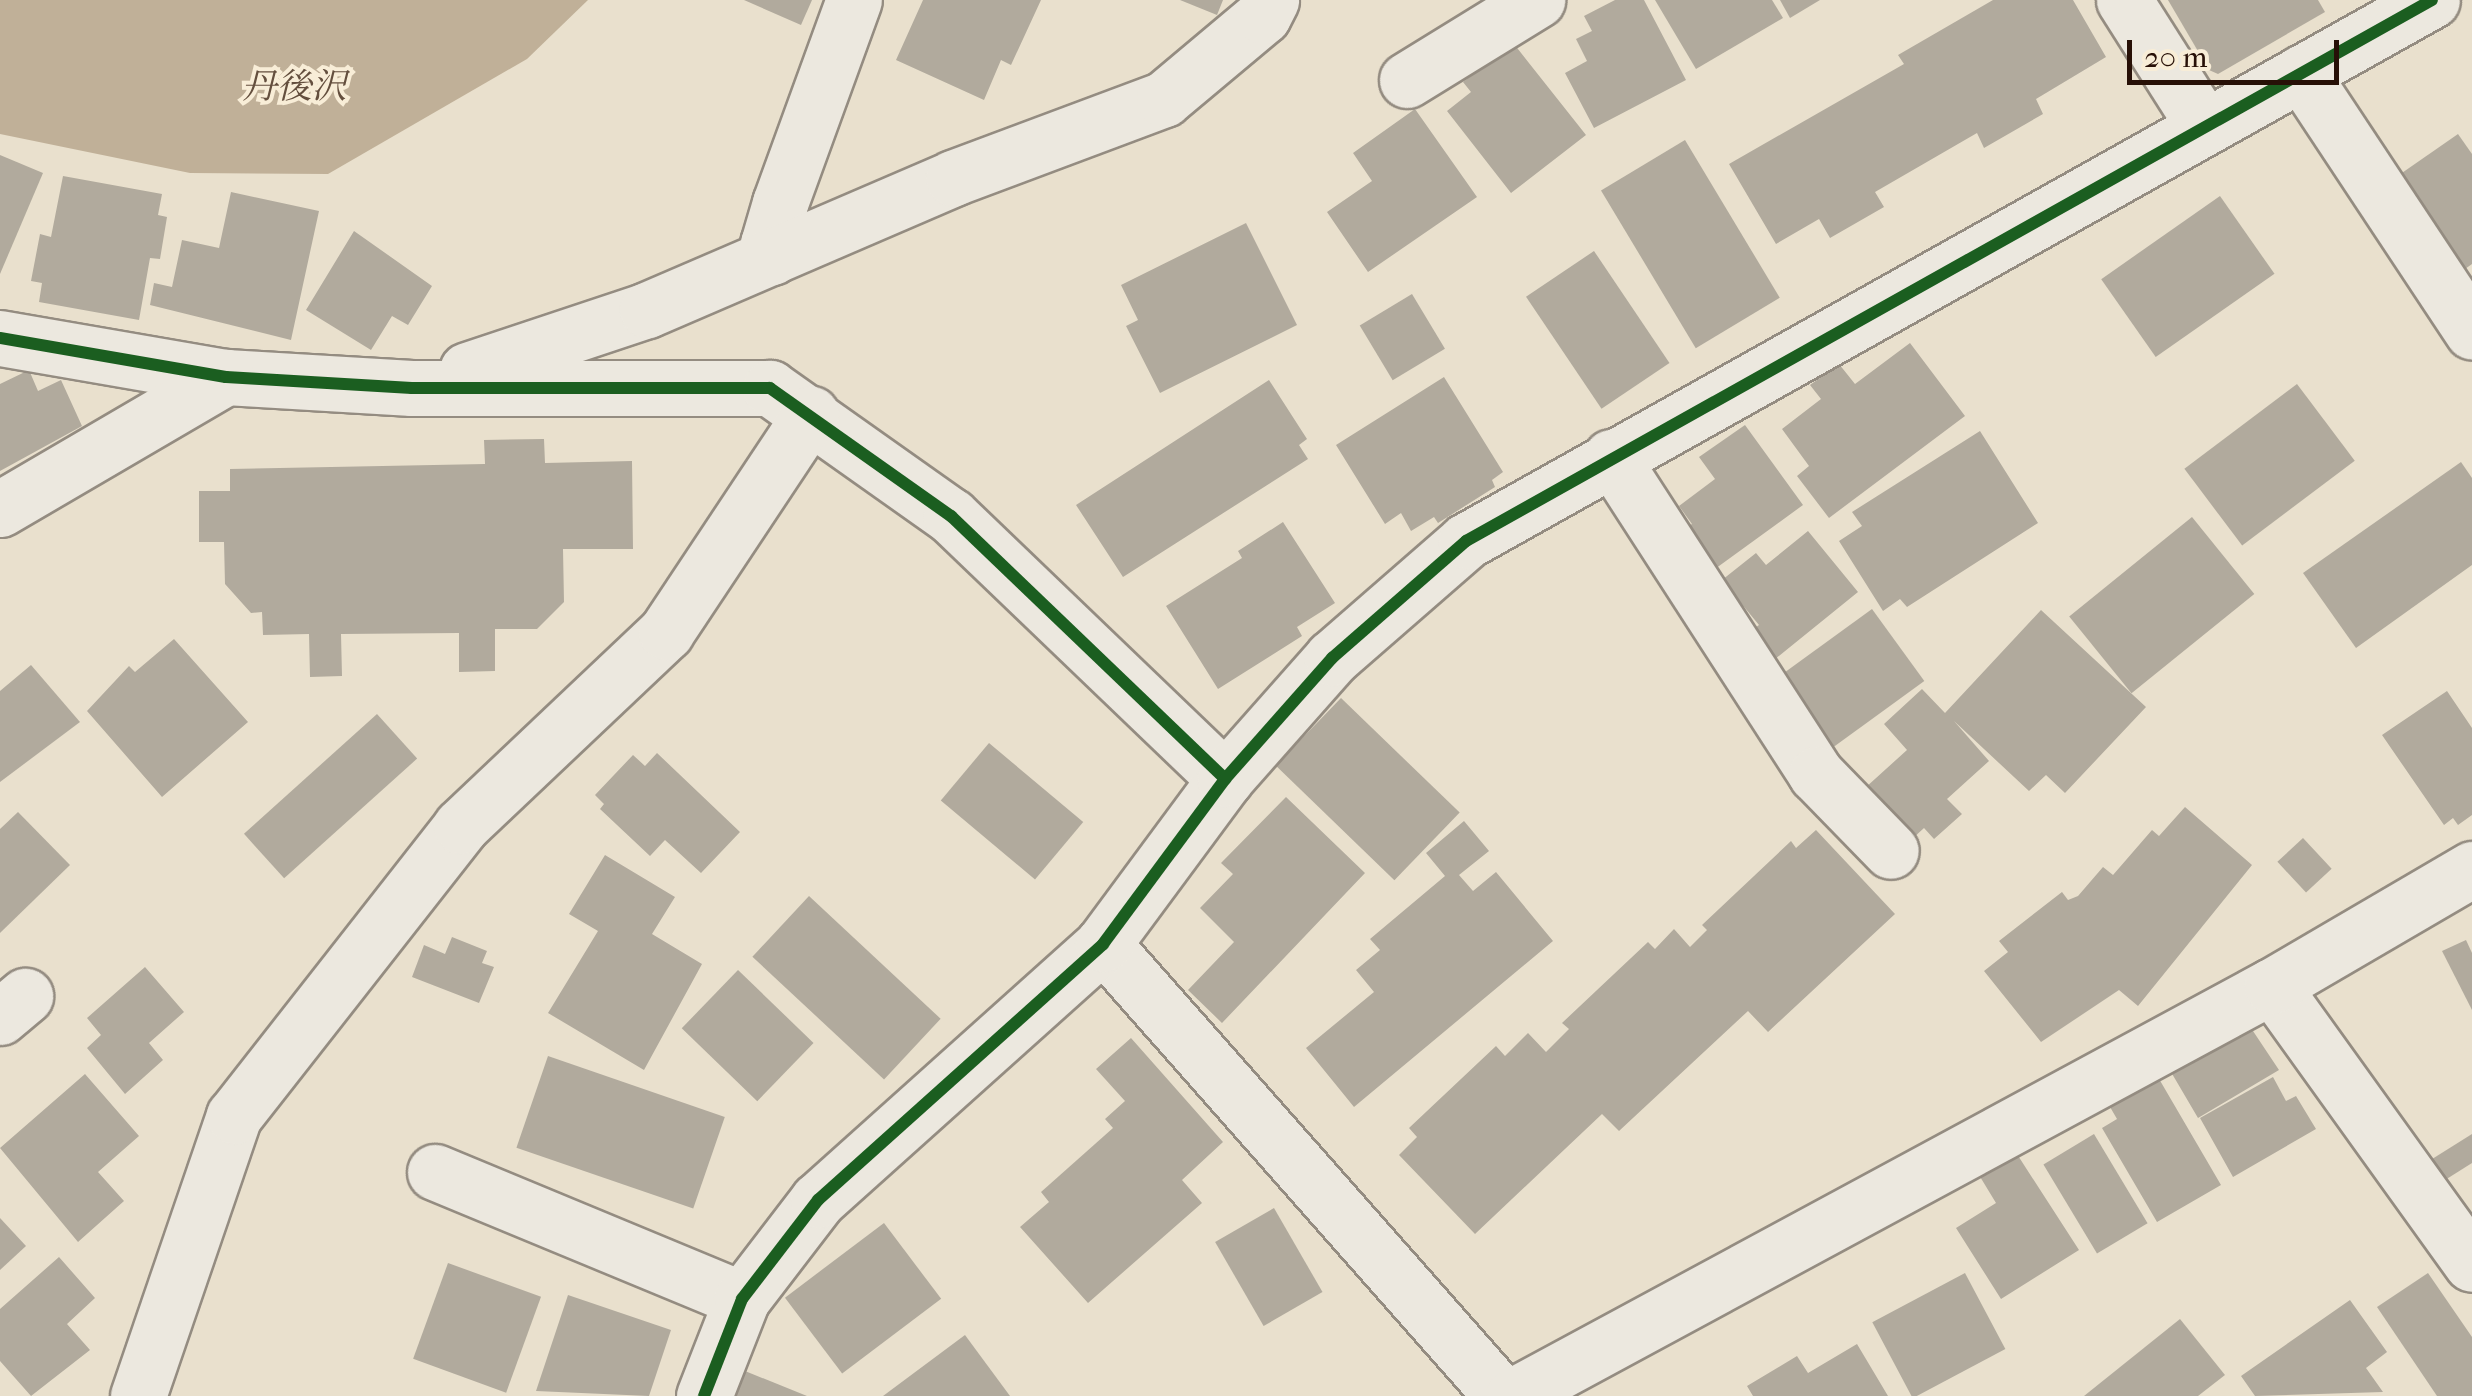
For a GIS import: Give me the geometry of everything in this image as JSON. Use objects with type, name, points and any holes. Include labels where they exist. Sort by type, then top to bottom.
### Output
[{"type":"street","points":[[772,257],[768,244],[780,204],[836,34],[854,0]]},
{"type":"street","points":[[412,388],[647,310],[952,178],[1164,98],[1264,16],[1271,0]]},
{"type":"street","points":[[1407,80],[1537,0]]},
{"type":"street","points":[[2124,0],[2204,126]]},
{"type":"street","points":[[704,1396],[742,1298],[818,1200],[1103,944],[1225,780],[1332,658],[1466,541],[2432,0]]},
{"type":"street","points":[[2301,73],[2472,331]]},
{"type":"street","points":[[0,338],[226,377],[412,388],[770,388],[951,516],[1225,780]]},
{"type":"street","points":[[0,509],[226,377]]},
{"type":"street","points":[[138,1396],[234,1116],[461,826],[666,632],[811,414]]},
{"type":"street","points":[[1612,457],[1816,774],[1891,851]]},
{"type":"street","points":[[1514,1396],[2272,986],[2472,869]]},
{"type":"street","points":[[1103,944],[1502,1396]]},
{"type":"street","points":[[2272,986],[2472,1264]]},
{"type":"street","points":[[435,1172],[742,1298]]},
{"type":"water","name":"丹後沢","points":[[0,0],[588,0],[527,59],[328,174],[190,173],[0,134]]},
{"type":"building","points":[[744,0],[812,0],[801,25]]},
{"type":"building","points":[[923,0],[1041,0],[1011,65],[1001,60],[984,100],[896,60]]},
{"type":"building","points":[[1180,0],[1223,0],[1217,15]]},
{"type":"building","points":[[1615,0],[1644,0],[1686,80],[1594,128],[1565,73],[1587,61],[1576,39],[1592,31],[1584,16]]},
{"type":"building","points":[[1655,0],[1772,0],[1783,18],[1696,69]]},
{"type":"building","points":[[1780,0],[1820,0],[1790,18]]},
{"type":"building","points":[[1993,0],[2073,0],[2106,57],[2036,99],[2043,114],[1984,148],[1977,133],[1875,192],[1884,207],[1830,238],[1819,219],[1776,244],[1729,164],[1904,64],[1898,55]]},
{"type":"building","points":[[2168,0],[2318,0],[2325,12],[2218,74],[2209,70]]},
{"type":"building","points":[[1514,44],[1586,135],[1511,193],[1447,111],[1471,92],[1463,82]]},
{"type":"building","points":[[1415,109],[1477,197],[1368,272],[1327,212],[1372,181],[1353,153]]},
{"type":"building","points":[[2458,134],[2472,154],[2472,264],[2465,269],[2399,175]]},
{"type":"building","points":[[1685,140],[1780,298],[1696,348],[1601,190]]},
{"type":"building","points":[[0,155],[43,173],[0,274]]},
{"type":"building","points":[[63,176],[162,194],[158,215],[167,217],[160,259],[150,258],[139,320],[39,302],[42,283],[31,281],[40,234],[51,237]]},
{"type":"building","points":[[231,192],[319,211],[291,340],[150,305],[154,283],[172,287],[182,240],[219,248]]},
{"type":"building","points":[[2220,196],[2274,274],[2156,357],[2101,279]]},
{"type":"building","points":[[1246,223],[1297,325],[1160,393],[1126,326],[1138,320],[1121,285]]},
{"type":"building","points":[[354,231],[432,286],[408,325],[392,316],[371,350],[306,310]]},
{"type":"building","points":[[1594,251],[1669,363],[1602,409],[1526,297]]},
{"type":"building","points":[[1412,294],[1445,349],[1393,380],[1360,325]]},
{"type":"building","points":[[1910,343],[1965,416],[1829,518],[1797,476],[1809,466],[1782,429],[1821,399],[1810,385],[1839,364],[1855,384]]},
{"type":"building","points":[[29,370],[38,391],[61,380],[82,426],[0,471],[0,384]]},
{"type":"building","points":[[1444,377],[1503,472],[1492,480],[1495,487],[1438,523],[1434,517],[1411,531],[1401,513],[1385,524],[1336,445]]},
{"type":"building","points":[[1269,380],[1307,439],[1299,445],[1308,459],[1123,577],[1076,505]]},
{"type":"building","points":[[2297,384],[2355,461],[2242,546],[2184,469]]},
{"type":"building","points":[[1745,425],[1803,505],[1708,574],[1678,533],[1692,524],[1679,506],[1715,479],[1699,457]]},
{"type":"building","points":[[1980,431],[2038,523],[1907,607],[1900,599],[1883,611],[1839,541],[1862,526],[1852,512]]},
{"type":"building","points":[[544,439],[545,463],[632,461],[633,549],[563,549],[564,602],[537,629],[495,629],[495,671],[459,672],[459,633],[341,634],[342,676],[310,677],[309,634],[263,635],[262,612],[251,613],[225,584],[224,542],[199,542],[199,491],[230,491],[230,469],[485,464],[484,440]]},
{"type":"building","points":[[2461,462],[2472,478],[2472,565],[2356,648],[2303,573]]},
{"type":"building","points":[[2192,517],[2254,594],[2132,693],[2069,616]]},
{"type":"building","points":[[1283,522],[1335,603],[1297,627],[1302,636],[1218,689],[1166,606],[1242,558],[1238,551]]},
{"type":"building","points":[[1808,531],[1858,592],[1769,664],[1745,635],[1759,625],[1722,580],[1756,553],[1766,565]]},
{"type":"building","points":[[1872,609],[1924,681],[1826,753],[1773,681]]},
{"type":"building","points":[[2041,610],[2146,707],[2065,793],[2046,775],[2029,791],[1954,721],[1989,761],[1947,799],[1962,814],[1934,839],[1924,828],[1912,839],[1865,788],[1907,750],[1884,724],[1922,689],[1945,713]]},
{"type":"building","points":[[174,639],[248,722],[162,797],[87,711],[129,666],[135,672]]},
{"type":"building","points":[[31,665],[80,722],[0,782],[0,691]]},
{"type":"building","points":[[2447,691],[2472,728],[2472,815],[2458,825],[2453,818],[2444,825],[2382,735]]},
{"type":"building","points":[[1341,698],[1460,813],[1394,880],[1276,766]]},
{"type":"building","points":[[377,714],[417,759],[284,878],[244,834]]},
{"type":"building","points":[[989,743],[1083,822],[1035,880],[941,800]]},
{"type":"building","points":[[657,753],[740,832],[701,873],[665,840],[650,856],[600,809],[604,804],[595,795],[633,755],[645,766]]},
{"type":"building","points":[[1286,797],[1365,873],[1222,1023],[1188,990],[1234,942],[1200,908],[1233,874],[1221,863]]},
{"type":"building","points":[[2185,807],[2252,865],[2138,1006],[2119,990],[2041,1042],[1984,971],[2008,952],[1999,941],[2062,892],[2068,900],[2078,896],[2103,867],[2113,875],[2152,830],[2159,836]]},
{"type":"building","points":[[18,812],[70,865],[0,933],[0,829]]},
{"type":"building","points":[[1464,821],[1489,851],[1459,875],[1473,891],[1496,872],[1553,941],[1354,1107],[1306,1048],[1374,992],[1356,970],[1380,950],[1370,939],[1445,876],[1426,853]]},
{"type":"building","points":[[1816,830],[1895,914],[1768,1032],[1748,1011],[1619,1131],[1602,1114],[1475,1234],[1399,1155],[1417,1137],[1409,1128],[1496,1046],[1505,1056],[1528,1033],[1546,1052],[1569,1029],[1562,1023],[1648,942],[1655,949],[1674,929],[1690,947],[1707,930],[1702,925],[1791,841],[1796,848]]},
{"type":"building","points":[[2303,838],[2332,869],[2306,893],[2277,862]]},
{"type":"building","points":[[605,855],[675,897],[652,934],[702,964],[644,1070],[548,1013],[598,931],[569,914]]},
{"type":"building","points":[[809,896],[941,1019],[884,1079],[752,957]]},
{"type":"building","points":[[452,937],[487,951],[482,963],[494,967],[479,1003],[412,977],[424,945],[445,954]]},
{"type":"building","points":[[2466,940],[2472,953],[2472,1010],[2442,951]]},
{"type":"building","points":[[145,967],[184,1012],[149,1043],[163,1060],[125,1094],[87,1048],[101,1035],[87,1018]]},
{"type":"building","points":[[738,970],[814,1043],[757,1101],[682,1028]]},
{"type":"building","points":[[2243,1016],[2279,1070],[2198,1118],[2171,1072],[2182,1066],[2176,1057]]},
{"type":"building","points":[[1131,1038],[1223,1142],[1182,1180],[1202,1203],[1088,1303],[1020,1227],[1049,1202],[1041,1192],[1113,1128],[1105,1119],[1125,1101],[1096,1069]]},
{"type":"building","points":[[548,1056],[725,1117],[693,1209],[516,1148]]},
{"type":"building","points":[[2155,1072],[2221,1185],[2157,1222],[2102,1128],[2117,1119],[2106,1100]]},
{"type":"building","points":[[85,1074],[139,1136],[98,1172],[124,1201],[78,1242],[0,1148]]},
{"type":"building","points":[[2273,1077],[2286,1101],[2296,1096],[2316,1129],[2233,1177],[2200,1118]]},
{"type":"building","points":[[2094,1134],[2148,1223],[2097,1254],[2043,1164]]},
{"type":"building","points":[[2472,1134],[2472,1163],[2426,1192],[2413,1171]]},
{"type":"building","points":[[2015,1151],[2079,1250],[2001,1299],[1956,1228],[1996,1203],[1979,1175]]},
{"type":"building","points":[[1274,1208],[1322,1292],[1264,1326],[1215,1242]]},
{"type":"building","points":[[0,1218],[26,1246],[0,1270]]},
{"type":"building","points":[[884,1223],[941,1299],[842,1373],[785,1298]]},
{"type":"building","points":[[59,1257],[95,1298],[67,1324],[90,1350],[31,1396],[0,1361],[0,1309]]},
{"type":"building","points":[[448,1263],[541,1297],[506,1393],[413,1359]]},
{"type":"building","points":[[1965,1273],[2005,1349],[1911,1396],[1872,1322]]},
{"type":"building","points":[[2428,1273],[2472,1337],[2472,1396],[2437,1396],[2377,1307]]},
{"type":"building","points":[[568,1295],[671,1330],[649,1396],[536,1391]]},
{"type":"building","points":[[2350,1300],[2387,1352],[2366,1368],[2383,1392],[2255,1396],[2241,1376]]},
{"type":"building","points":[[2180,1319],[2225,1375],[2198,1396],[2084,1396]]},
{"type":"building","points":[[965,1335],[1010,1396],[883,1396]]},
{"type":"building","points":[[1857,1344],[1888,1396],[1753,1396],[1747,1386],[1797,1356],[1808,1373]]},
{"type":"building","points":[[745,1371],[807,1396],[735,1396]]},
{"type":"cycle path","points":[[704,1396],[742,1299],[818,1200],[1103,944],[1225,779],[1332,658],[1466,541],[2432,0]]},
{"type":"cycle path","points":[[0,338],[226,377],[412,388],[770,388],[951,516],[1225,779]]}]
